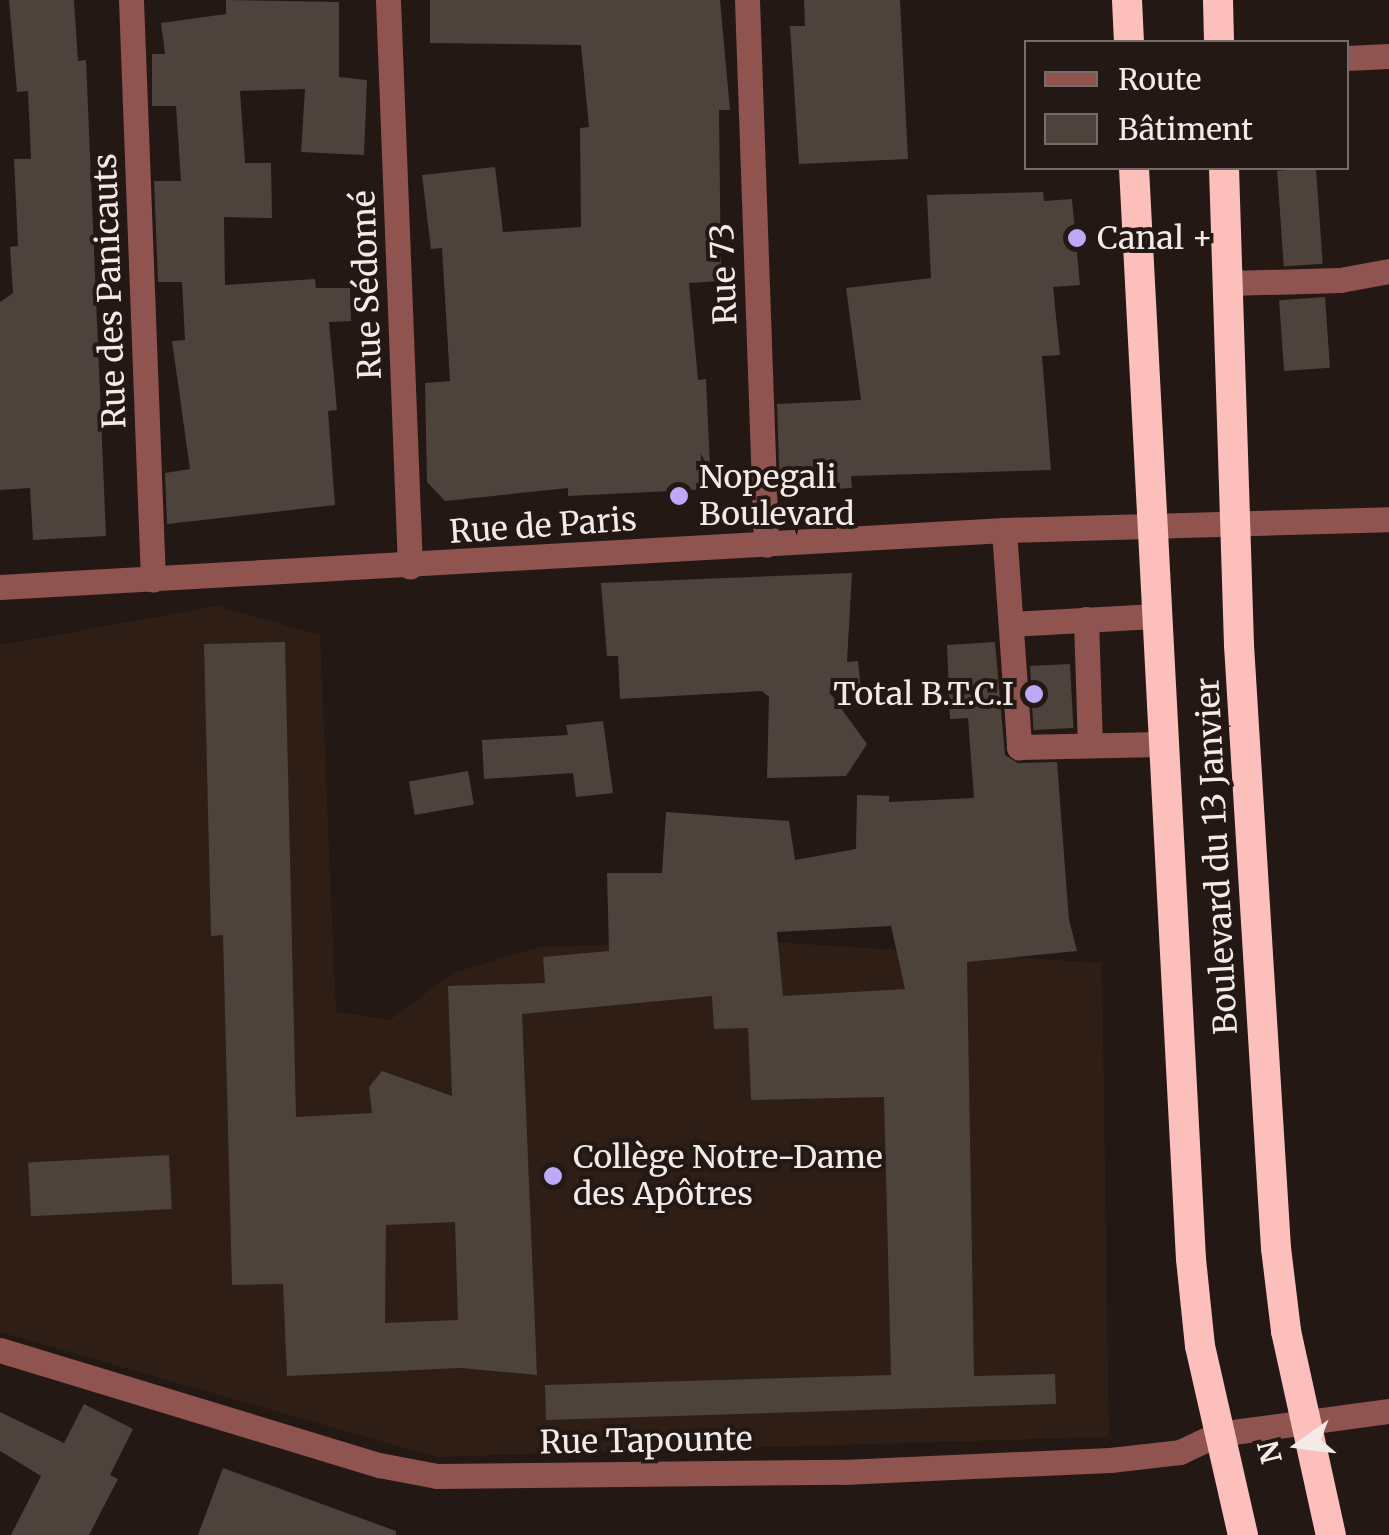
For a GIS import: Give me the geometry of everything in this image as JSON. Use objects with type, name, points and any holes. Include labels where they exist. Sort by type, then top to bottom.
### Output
[{"type":"highway","points":[[1127,0],[1129,40]]},
{"type":"highway","points":[[1218,0],[1219,40]]},
{"type":"highway","name":"Boulevard du 13 Janvier","points":[[1134,170],[1160,744],[1191,1259],[1218,1434],[1243,1535]]},
{"type":"highway","name":"Boulevard du 13 Janvier","points":[[1224,170],[1236,528],[1276,1248],[1305,1424],[1331,1535]]},
{"type":"street","name":"Rue des Panicauts","points":[[131,0],[153,580]]},
{"type":"street","name":"Rue Sédomé","points":[[388,0],[410,567]]},
{"type":"street","name":"Rue 73","points":[[747,0],[766,545]]},
{"type":"street","points":[[1349,58],[1389,56]]},
{"type":"street","points":[[1228,283],[1340,280],[1389,271]]},
{"type":"street","name":"Rue de Paris","points":[[0,587],[410,567],[1004,530],[1236,528],[1389,519]]},
{"type":"street","points":[[1004,530],[1019,747],[1160,744]]},
{"type":"street","points":[[1010,624],[1155,616]]},
{"type":"street","points":[[1086,619],[1090,744]]},
{"type":"street","name":"Rue Tapounte","points":[[0,1350],[379,1466],[437,1476],[843,1472],[1110,1460],[1180,1452],[1218,1434],[1389,1411]]},
{"type":"shaded area","name":"Collège Notre-Dame des Apôtres","points":[[217,606],[320,635],[336,1012],[390,1020],[453,973],[539,947],[742,940],[1102,963],[1109,1437],[436,1457],[0,1332],[0,645]]},
{"type":"building","points":[[9,0],[74,0],[78,61],[86,60],[106,536],[33,540],[30,488],[0,490],[0,302],[13,293],[10,247],[18,246],[14,159],[31,159],[28,91],[17,92]]},
{"type":"building","points":[[226,0],[339,2],[339,77],[367,80],[364,155],[301,152],[305,89],[240,91],[245,163],[271,163],[272,218],[224,217],[225,285],[315,279],[316,288],[350,288],[351,321],[329,322],[337,410],[328,411],[335,505],[167,524],[165,473],[190,469],[172,341],[185,340],[182,282],[158,282],[154,181],[181,181],[176,106],[152,106],[152,54],[165,54],[161,23],[226,14]]},
{"type":"building","points":[[430,0],[720,0],[730,110],[719,110],[721,281],[689,283],[698,380],[706,379],[711,489],[568,496],[568,488],[445,501],[427,482],[425,383],[450,381],[442,248],[431,249],[422,175],[495,167],[503,232],[581,227],[580,128],[589,127],[581,45],[430,43]]},
{"type":"building","points":[[804,0],[900,0],[908,159],[799,164],[790,26],[805,26]]},
{"type":"building","points":[[1316,170],[1323,264],[1284,266],[1277,171]]},
{"type":"building","points":[[1043,192],[1044,201],[1072,199],[1080,285],[1053,287],[1060,355],[1042,356],[1051,470],[851,476],[852,488],[780,492],[777,404],[861,400],[846,288],[931,278],[927,195]]},
{"type":"building","points":[[1325,297],[1330,368],[1284,371],[1279,300]]},
{"type":"building","points":[[852,573],[847,662],[858,661],[861,690],[830,693],[867,744],[846,776],[767,778],[769,697],[762,691],[620,699],[618,656],[607,656],[601,583]]},
{"type":"building","points":[[285,642],[296,1117],[372,1113],[369,1087],[382,1071],[452,1096],[448,986],[545,983],[543,957],[609,951],[607,873],[662,873],[666,812],[789,821],[795,860],[856,849],[857,795],[889,796],[889,802],[974,798],[968,718],[950,719],[947,645],[995,642],[1005,755],[1018,763],[1057,762],[1069,920],[1077,951],[967,962],[974,1376],[1055,1374],[1056,1404],[546,1420],[545,1385],[891,1375],[884,1097],[751,1100],[748,1028],[714,1029],[712,996],[522,1014],[537,1375],[460,1368],[287,1376],[283,1284],[232,1285],[223,935],[211,936],[204,644]],"holes":[[[891,926],[905,989],[783,996],[777,932]],[[455,1222],[458,1320],[385,1323],[386,1225]]]},
{"type":"building","points":[[1070,664],[1073,728],[1033,730],[1030,666]]},
{"type":"building","points":[[603,721],[613,793],[576,797],[573,773],[484,779],[482,740],[568,735],[566,725]]},
{"type":"building","points":[[468,771],[474,804],[415,815],[409,781]]},
{"type":"building","points":[[169,1155],[172,1209],[31,1216],[28,1162]]},
{"type":"building","points":[[84,1404],[133,1429],[110,1475],[118,1479],[89,1535],[11,1535],[41,1476],[0,1451],[0,1412],[64,1443]]},
{"type":"building","points":[[223,1468],[396,1531],[396,1535],[198,1535]]},
{"type":"place","name":"Canal +","points":[[1077,238]]},
{"type":"place","name":"Nopegali Boulevard","points":[[679,496]]},
{"type":"place","name":"Total B.T.C.I","points":[[1034,694]]},
{"type":"place","name":"Collège Notre-Dame des Apôtres","points":[[553,1176]]}]
